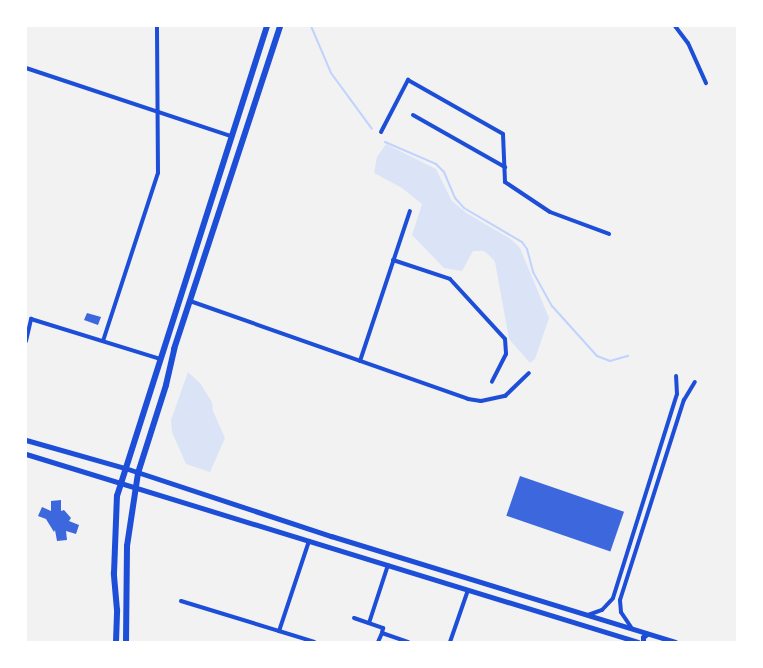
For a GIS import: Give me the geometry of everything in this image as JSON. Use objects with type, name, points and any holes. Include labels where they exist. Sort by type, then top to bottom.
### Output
[{"type":"main road","points":[[116,642],[114,514],[120,483],[267,26]]},
{"type":"main road","points":[[126,642],[127,546],[138,473],[190,300],[280,26]]},
{"type":"main road","points":[[26,440],[125,468],[331,536],[675,642]]},
{"type":"main road","points":[[26,454],[637,642]]},
{"type":"main road","points":[[643,642],[643,637],[649,634]]},
{"type":"street","points":[[103,341],[158,173],[157,26]]},
{"type":"street","points":[[675,26],[688,43],[706,83]]},
{"type":"street","points":[[26,68],[231,136]]},
{"type":"street","points":[[381,132],[408,80],[503,134],[505,182],[550,212],[609,234]]},
{"type":"street","points":[[413,115],[505,167]]},
{"type":"street","points":[[360,361],[410,211]]},
{"type":"street","points":[[393,260],[450,279],[505,339],[506,354],[492,382]]},
{"type":"street","points":[[190,300],[360,361],[481,401],[505,396],[529,373]]},
{"type":"street","points":[[26,341],[31,319],[160,359]]},
{"type":"street","points":[[586,615],[602,610],[613,598],[676,394],[676,376]]},
{"type":"street","points":[[637,631],[624,617],[620,600],[684,400],[695,382]]},
{"type":"street","points":[[279,631],[309,541]]},
{"type":"street","points":[[369,623],[388,565]]},
{"type":"street","points":[[450,642],[468,590]]},
{"type":"street","points":[[181,601],[314,642]]},
{"type":"street","points":[[354,618],[383,628],[378,642]]},
{"type":"street","points":[[382,633],[408,642]]},
{"type":"shaded area","points":[[386,144],[436,169],[452,201],[468,214],[511,239],[520,248],[549,318],[535,359],[530,363],[509,339],[495,262],[490,256],[484,251],[473,251],[462,271],[444,268],[412,235],[422,204],[402,188],[374,173],[377,157]]},
{"type":"shaded area","points":[[188,372],[200,383],[212,402],[213,411],[225,438],[210,472],[186,464],[172,432],[171,420]]},
{"type":"building","points":[[87,313],[101,317],[98,325],[84,320]]},
{"type":"building","points":[[520,476],[624,512],[610,552],[506,516]]},
{"type":"building","points":[[61,500],[61,511],[64,510],[71,518],[69,521],[79,525],[76,534],[66,531],[67,540],[57,541],[55,530],[54,532],[46,519],[38,516],[42,507],[51,511],[51,501]]},
{"type":"waterway","points":[[311,26],[331,73],[372,129]]},
{"type":"waterway","points":[[385,142],[436,164],[444,172],[455,198],[464,208],[522,242],[527,249],[533,272],[552,306],[597,356],[610,361],[628,356]]}]
